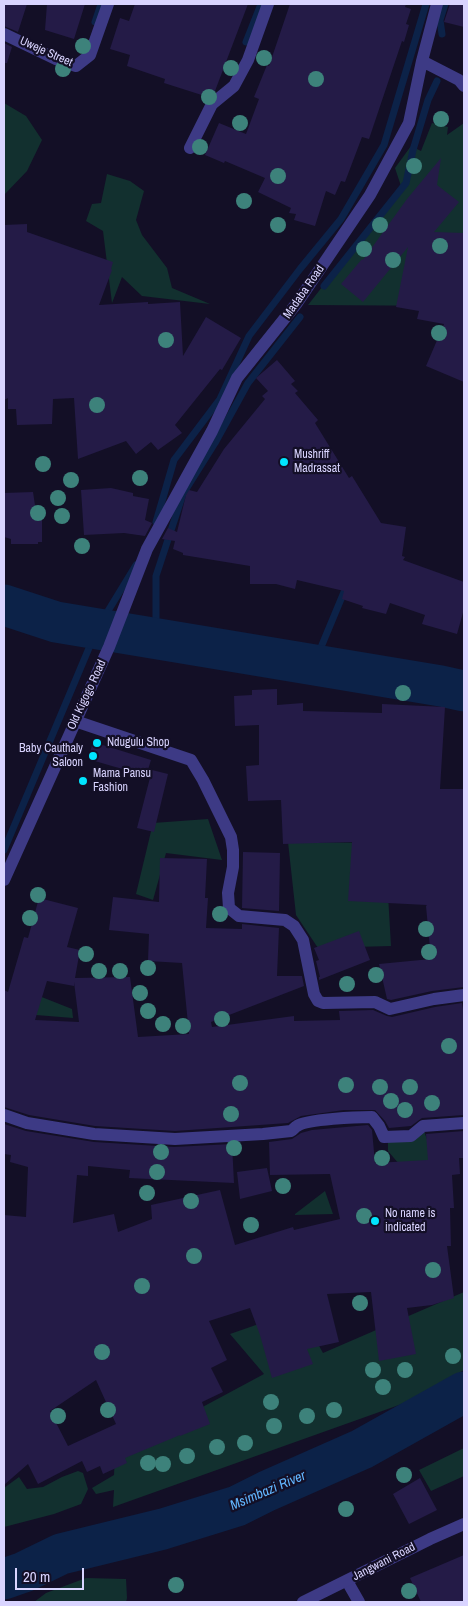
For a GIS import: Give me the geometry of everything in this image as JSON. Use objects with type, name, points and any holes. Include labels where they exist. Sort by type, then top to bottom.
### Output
[{"type":"street","name":"Uweje Street","points":[[4,34],[56,59],[76,66],[90,56],[108,4]]},
{"type":"street","points":[[190,148],[212,104],[234,86],[248,60],[268,4]]},
{"type":"street","name":"Madaba Road","points":[[109,648],[147,548],[212,431],[237,378],[297,304],[370,195],[409,123],[437,4]]},
{"type":"street","points":[[422,62],[458,80],[464,86]]},
{"type":"street","name":"Old Kigogo Road","points":[[4,880],[109,648]]},
{"type":"street","points":[[75,721],[191,760],[204,780],[231,837],[233,859],[228,893],[229,908],[239,916],[285,920],[294,926],[303,940],[314,994],[318,1001],[323,1004],[375,1002],[390,1009],[434,999],[464,995]]},
{"type":"street","points":[[4,1116],[27,1123],[94,1134],[175,1139],[291,1132],[297,1125],[311,1122],[363,1118],[372,1118],[379,1126],[384,1137],[388,1138],[411,1136],[423,1126],[464,1123]]},
{"type":"street","name":"Jangwani Road","points":[[304,1602],[464,1524]]},
{"type":"street","points":[[347,1581],[359,1602]]},
{"type":"green space","points":[[4,103],[26,116],[42,140],[27,171],[4,195]]},
{"type":"green space","points":[[432,123],[448,127],[447,135],[464,123],[464,306],[308,305],[401,186],[395,168],[411,146],[421,151]]},
{"type":"green space","points":[[107,174],[130,181],[144,191],[136,220],[142,235],[167,268],[172,288],[210,304],[142,296],[122,277],[112,303],[103,231],[86,221],[92,204],[101,203]]},
{"type":"green space","points":[[208,819],[222,860],[166,853],[153,900],[136,894],[153,823]]},
{"type":"green space","points":[[288,842],[385,843],[391,946],[318,948],[296,915]]},
{"type":"green space","points":[[29,992],[72,1009],[73,1018],[36,1015]]},
{"type":"green space","points":[[424,1131],[436,1164],[399,1164],[388,1151],[388,1134]]},
{"type":"green space","points":[[325,1191],[333,1214],[295,1215],[295,1214]]},
{"type":"green space","points":[[464,1292],[464,1370],[413,1400],[113,1507],[114,1490],[96,1494],[92,1488],[114,1475],[115,1454],[264,1374],[230,1334],[299,1310],[323,1353]]},
{"type":"green space","points":[[464,1448],[464,1476],[431,1491],[419,1470]]},
{"type":"green space","points":[[78,1471],[83,1473],[88,1489],[81,1504],[54,1514],[4,1527],[4,1488],[19,1477],[27,1489],[43,1487]]},
{"type":"green space","points":[[86,1578],[126,1579],[126,1602],[34,1602],[46,1593]]},
{"type":"building","points":[[4,4],[27,4],[18,32],[4,26]]},
{"type":"building","points":[[47,4],[85,4],[74,39],[45,30]]},
{"type":"building","points":[[135,4],[248,4],[215,91],[208,97],[164,83],[165,79],[127,66],[130,55],[110,49],[120,18],[129,21]]},
{"type":"building","points":[[290,4],[406,4],[405,7],[411,9],[406,24],[409,25],[404,42],[402,41],[369,139],[362,137],[345,182],[341,181],[335,195],[326,191],[315,226],[294,220],[296,214],[289,213],[291,208],[258,192],[265,178],[225,161],[224,163],[205,155],[219,123],[246,134],[259,99],[254,97],[267,65],[269,66]]},
{"type":"building","points":[[450,4],[464,4],[464,27],[444,22]]},
{"type":"building","points":[[4,43],[12,47],[7,63],[4,63]]},
{"type":"building","points":[[441,158],[437,185],[459,202],[434,232],[464,233],[464,382],[426,366],[444,324],[417,319],[419,311],[396,307],[408,247],[363,302],[341,284],[363,260],[407,199]]},
{"type":"building","points":[[27,224],[27,232],[113,262],[112,270],[99,305],[180,302],[183,356],[206,317],[241,338],[222,370],[220,369],[175,425],[182,433],[158,450],[151,442],[136,454],[126,441],[78,459],[74,398],[53,399],[52,424],[17,425],[16,409],[8,409],[8,398],[4,400],[4,225]]},
{"type":"building","points":[[277,360],[295,381],[291,384],[298,391],[295,393],[318,420],[315,423],[349,478],[352,476],[381,523],[406,527],[402,556],[405,557],[403,560],[464,582],[464,609],[457,634],[422,624],[425,615],[390,603],[386,614],[362,608],[363,606],[342,599],[344,591],[297,580],[295,589],[276,584],[250,584],[250,566],[183,555],[183,553],[173,549],[175,541],[162,539],[168,528],[177,532],[186,495],[189,490],[197,492],[224,449],[265,399],[262,396],[268,391],[256,378]]},
{"type":"building","points":[[111,488],[133,493],[133,496],[149,499],[145,520],[152,523],[145,536],[124,533],[84,535],[81,490]]},
{"type":"building","points":[[33,492],[37,519],[42,519],[42,542],[38,542],[38,544],[11,544],[11,539],[4,537],[4,493]]},
{"type":"building","points":[[277,689],[277,705],[303,703],[303,711],[382,713],[382,704],[445,707],[440,789],[464,789],[464,987],[432,991],[391,1000],[387,999],[379,964],[431,959],[427,905],[348,901],[352,842],[283,844],[281,800],[248,801],[246,766],[259,765],[259,725],[235,726],[234,696],[252,695],[252,690]]},
{"type":"building","points":[[93,742],[151,760],[146,776],[88,759]]},
{"type":"building","points":[[152,770],[168,774],[154,832],[137,828]]},
{"type":"building","points":[[243,852],[280,853],[279,911],[242,908]]},
{"type":"building","points":[[160,858],[207,859],[205,898],[208,898],[206,928],[242,929],[242,924],[279,928],[277,976],[302,976],[304,986],[211,1022],[212,1027],[294,1016],[294,1021],[340,1020],[339,1011],[373,1010],[392,1017],[462,1003],[464,1016],[464,1115],[422,1118],[411,1126],[389,1128],[375,1110],[344,1110],[301,1116],[288,1123],[175,1131],[95,1126],[29,1115],[4,1107],[4,990],[8,992],[24,937],[28,938],[39,898],[78,908],[67,947],[80,950],[75,978],[130,977],[138,1037],[189,1034],[182,963],[148,961],[149,934],[109,930],[113,897],[159,902]],"holes":[[[47,981],[74,986],[74,982],[79,1022],[35,1020]]]},
{"type":"building","points":[[359,931],[370,960],[319,980],[316,961],[319,960],[314,948]]},
{"type":"building","points":[[4,1124],[26,1131],[94,1142],[174,1147],[232,1144],[234,1183],[129,1178],[130,1170],[88,1166],[88,1176],[77,1175],[73,1223],[114,1214],[118,1232],[152,1219],[151,1205],[220,1190],[235,1245],[293,1227],[294,1230],[340,1219],[330,1174],[270,1175],[269,1142],[292,1139],[301,1133],[312,1130],[368,1125],[372,1130],[375,1163],[428,1160],[426,1134],[464,1131],[464,1158],[459,1158],[460,1174],[452,1175],[454,1208],[450,1208],[451,1246],[447,1246],[454,1298],[432,1305],[407,1308],[416,1354],[379,1361],[371,1292],[327,1294],[339,1342],[307,1349],[313,1364],[272,1378],[250,1308],[209,1321],[227,1360],[211,1368],[223,1392],[202,1402],[210,1424],[125,1458],[127,1463],[103,1474],[100,1466],[87,1472],[82,1461],[38,1484],[28,1464],[4,1485],[4,1215],[26,1217],[28,1167],[10,1162],[11,1155],[4,1154]],"holes":[[[96,1380],[116,1424],[68,1446],[50,1411]]]},
{"type":"building","points":[[267,1168],[272,1191],[240,1199],[237,1172]]},
{"type":"building","points":[[420,1478],[437,1510],[409,1524],[393,1494]]},
{"type":"building","points":[[464,1555],[464,1602],[421,1602],[410,1578]]},
{"type":"waterway","points":[[95,22],[101,4]]},
{"type":"waterway","points":[[246,42],[261,4]]},
{"type":"waterway","points":[[156,522],[174,460],[220,399],[249,336],[341,219],[384,145],[426,4]]},
{"type":"waterway","points":[[442,34],[440,20],[445,4]]},
{"type":"waterway","points":[[324,286],[406,183],[413,150],[428,100],[437,81]]},
{"type":"waterway","points":[[156,638],[156,576],[183,494],[215,443],[248,383],[300,317]]},
{"type":"waterway","points":[[4,850],[97,629],[136,565]]},
{"type":"waterway","points":[[314,664],[344,592]]},
{"type":"waterway","points":[[4,605],[56,622],[464,691]]},
{"type":"waterway","name":"Msimbazi River","points":[[4,1579],[24,1572],[61,1554],[163,1529],[237,1506],[362,1449],[464,1392]]},
{"type":"place","name":"Mushriff Madrassat","points":[[284,462]]},
{"type":"place","name":"Ndugulu Shop","points":[[97,743]]},
{"type":"place","name":"Baby Cauthaly Saloon","points":[[93,756]]},
{"type":"place","name":"Mama Pansu Fashion","points":[[83,781]]},
{"type":"place","name":"No name is indicated","points":[[375,1221]]}]
